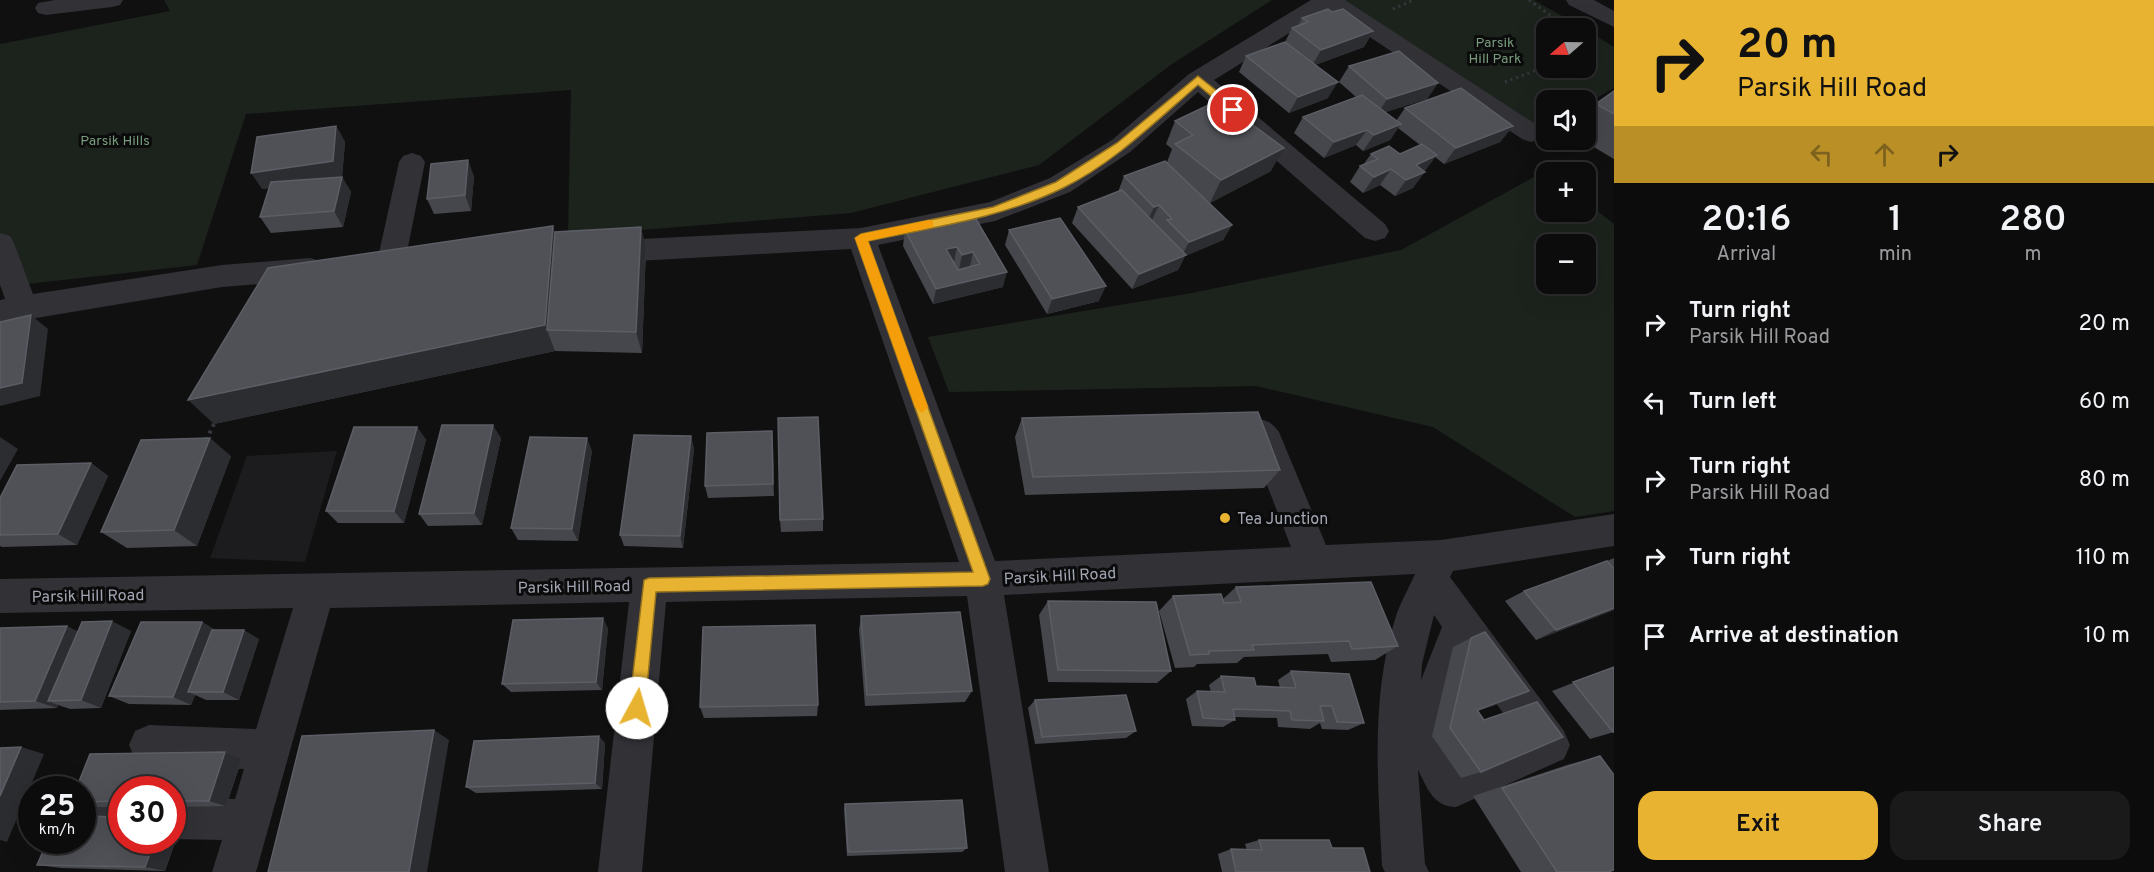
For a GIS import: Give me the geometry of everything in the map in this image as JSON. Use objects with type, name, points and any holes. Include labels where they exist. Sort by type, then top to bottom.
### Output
[{"type":"street","points":[[46,8],[112,0]]},
{"type":"street","points":[[572,253],[861,238],[995,211],[1060,185],[1120,146],[1198,79],[1329,0],[1531,133]]},
{"type":"street","points":[[1577,0],[1614,20]]},
{"type":"street","points":[[1198,79],[1375,231]]},
{"type":"street","points":[[391,263],[412,162]]},
{"type":"street","points":[[861,238],[983,579],[1027,872]]},
{"type":"street","points":[[0,243],[11,310],[222,276],[333,267]]},
{"type":"street","points":[[1235,422],[1258,429],[1267,442],[1315,562]]},
{"type":"street","name":"Parsik Hill Road","points":[[0,596],[983,579],[1315,562],[1436,568],[1614,530]]},
{"type":"street","points":[[1436,568],[1468,632]]},
{"type":"street","points":[[1407,872],[1404,866],[1397,764],[1403,664],[1415,615],[1436,568]]},
{"type":"street","points":[[621,872],[649,585]]},
{"type":"street","points":[[234,872],[243,820],[263,750],[317,590]]},
{"type":"street","points":[[149,745],[263,750]]},
{"type":"street","points":[[186,818],[243,820]]},
{"type":"path","points":[[1529,0],[1554,18]]},
{"type":"path","points":[[202,449],[214,424]]},
{"type":"shaded area","points":[[337,451],[305,562],[210,558],[247,456]]},
{"type":"green space","name":"Parsik Hills","points":[[164,0],[1272,0],[1172,64],[1039,165],[851,213],[568,236],[571,90],[246,114],[197,265],[0,287],[0,44],[170,11]]},
{"type":"green space","name":"Parsik Hill Park","points":[[1330,0],[1534,0],[1566,18],[1536,18],[1536,78],[1596,78],[1596,36],[1614,47],[1614,88],[1596,98],[1596,90],[1536,90],[1536,130],[1531,133]]},
{"type":"green space","points":[[1536,176],[1536,222],[1596,222],[1596,210],[1614,224],[1614,511],[1575,517],[1433,427],[1256,386],[949,392],[928,337],[1192,293],[1401,250]]},
{"type":"building","points":[[1328,9],[1332,12],[1343,9],[1373,31],[1321,50],[1292,28],[1308,22],[1302,18]]},
{"type":"building","points":[[1285,42],[1338,82],[1298,97],[1246,56]]},
{"type":"building","points":[[1399,51],[1438,83],[1387,99],[1349,66]]},
{"type":"building","points":[[1461,88],[1513,126],[1456,148],[1405,108]]},
{"type":"building","points":[[1614,91],[1614,114],[1596,104]]},
{"type":"building","points":[[1362,95],[1401,124],[1374,135],[1367,130],[1334,142],[1303,117]]},
{"type":"building","points":[[1213,103],[1219,108],[1226,105],[1284,148],[1221,180],[1175,144],[1193,135],[1175,121]]},
{"type":"building","points":[[336,126],[333,161],[251,173],[257,137]]},
{"type":"building","points":[[1422,144],[1437,155],[1416,165],[1425,172],[1406,180],[1391,169],[1374,177],[1360,166],[1378,159],[1371,154],[1389,146],[1400,154]]},
{"type":"building","points":[[468,160],[465,195],[427,199],[431,164]]},
{"type":"building","points":[[1165,161],[1232,225],[1189,242],[1167,220],[1172,219],[1159,205],[1154,207],[1124,176]]},
{"type":"building","points":[[342,177],[334,211],[260,217],[271,182]]},
{"type":"building","points":[[1122,190],[1186,255],[1139,274],[1078,207]]},
{"type":"building","points":[[973,214],[1007,272],[936,289],[905,230]],"holes":[[[957,247],[962,255],[973,252],[980,264],[958,270],[946,249]]]},
{"type":"building","points":[[1060,218],[1106,286],[1052,299],[1009,230]]},
{"type":"building","points":[[553,226],[545,325],[188,400],[268,268]]},
{"type":"building","points":[[641,227],[636,332],[547,330],[555,232]]},
{"type":"building","points":[[31,315],[22,383],[0,388],[0,322]]},
{"type":"building","points":[[1258,412],[1280,470],[1033,477],[1022,418]]},
{"type":"building","points":[[818,417],[823,519],[780,520],[778,418]]},
{"type":"building","points":[[442,425],[493,425],[474,513],[419,514]]},
{"type":"building","points":[[354,427],[417,427],[394,511],[326,511]]},
{"type":"building","points":[[772,431],[773,484],[705,486],[707,433]]},
{"type":"building","points":[[634,435],[691,436],[680,536],[620,535]]},
{"type":"building","points":[[530,437],[587,438],[572,529],[511,528]]},
{"type":"building","points":[[210,438],[174,530],[101,532],[141,440]]},
{"type":"building","points":[[91,463],[58,534],[0,535],[0,498],[17,465]]},
{"type":"building","points":[[1607,561],[1614,569],[1614,608],[1556,630],[1524,591]]},
{"type":"building","points":[[1371,582],[1398,646],[1352,649],[1349,641],[1252,645],[1254,650],[1209,651],[1209,654],[1190,655],[1173,596],[1221,594],[1224,603],[1241,602],[1236,587]]},
{"type":"building","points":[[1048,601],[1156,602],[1171,671],[1058,670]]},
{"type":"building","points":[[960,612],[972,691],[867,695],[861,616]]},
{"type":"building","points":[[603,618],[596,682],[502,684],[513,620]]},
{"type":"building","points":[[112,621],[81,700],[48,701],[82,622]]},
{"type":"building","points":[[141,622],[202,622],[173,697],[109,696]]},
{"type":"building","points":[[815,625],[818,705],[700,707],[703,627]]},
{"type":"building","points":[[67,626],[35,701],[0,702],[0,628]]},
{"type":"building","points":[[212,630],[244,630],[223,692],[188,692]]},
{"type":"building","points":[[1485,632],[1529,691],[1477,710],[1484,720],[1537,702],[1563,737],[1481,772],[1450,728],[1471,638]]},
{"type":"building","points":[[1614,667],[1614,732],[1613,732],[1573,682]]},
{"type":"building","points":[[1291,671],[1349,674],[1364,723],[1337,722],[1332,706],[1320,706],[1324,721],[1292,720],[1290,711],[1233,709],[1235,720],[1203,718],[1197,691],[1225,692],[1221,676],[1254,678],[1256,686],[1296,688]]},
{"type":"building","points":[[1126,695],[1136,731],[1042,737],[1035,700]]},
{"type":"building","points":[[434,730],[409,872],[268,872],[302,736]]},
{"type":"building","points":[[599,736],[595,783],[466,787],[474,741]]},
{"type":"building","points":[[21,747],[0,796],[0,748]]},
{"type":"building","points":[[225,752],[209,801],[186,801],[186,776],[108,776],[108,801],[96,802],[96,776],[81,776],[90,754]]},
{"type":"building","points":[[1600,756],[1614,775],[1614,870],[1557,872],[1502,788]]},
{"type":"building","points":[[962,800],[967,848],[848,852],[845,804]]},
{"type":"building","points":[[96,816],[108,817],[108,854],[150,854],[145,867],[37,865],[42,854],[96,854]]},
{"type":"building","points":[[1259,840],[1329,840],[1332,848],[1363,848],[1370,872],[1236,872],[1231,849],[1262,850]]},
{"type":"slow traffic","points":[[922,407],[861,238],[929,224]]},
{"type":"place","name":"Tea Junction","points":[[1225,518]]},
{"type":"route","points":[[637,708],[649,585],[983,579],[861,238],[995,211],[1060,185],[1120,146],[1198,79],[1233,110]]}]
